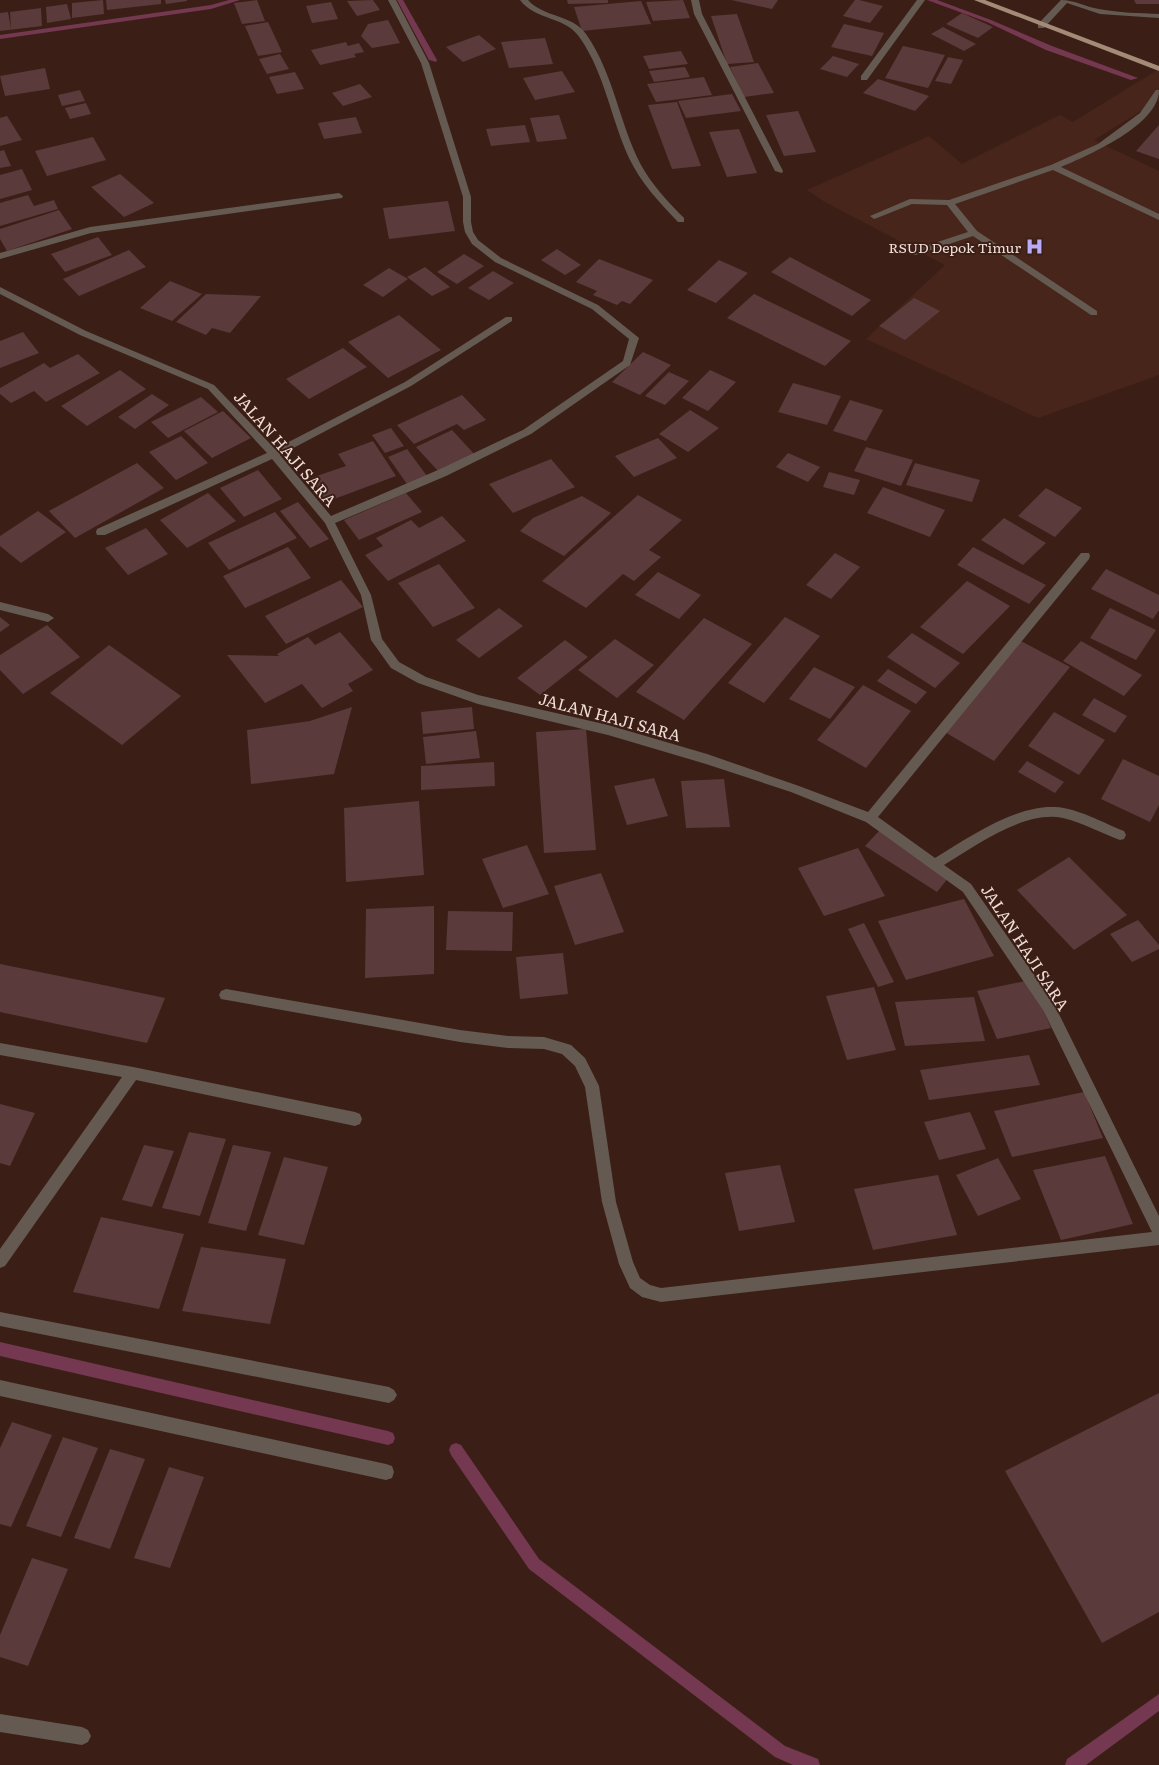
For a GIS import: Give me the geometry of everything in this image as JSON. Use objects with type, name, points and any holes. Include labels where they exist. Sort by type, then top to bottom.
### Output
[{"type":"main road","points":[[978,0],[1041,26],[1159,69]]},
{"type":"street","points":[[329,521],[442,473],[527,432],[627,363],[634,338],[595,307],[498,260],[475,242],[469,232],[467,222],[467,197],[425,63],[392,0]]},
{"type":"street","points":[[524,0],[534,10],[574,26],[584,36],[605,77],[634,157],[652,189],[681,220]]},
{"type":"street","points":[[695,0],[698,14],[779,172]]},
{"type":"street","points":[[1041,26],[1066,0],[1078,6],[1118,14],[1159,16]]},
{"type":"street","points":[[864,78],[920,1]]},
{"type":"street","points":[[874,216],[910,202],[950,203],[977,192],[1054,167],[1101,146],[1143,114],[1159,92]]},
{"type":"street","points":[[1054,167],[1159,217]]},
{"type":"street","points":[[0,256],[90,230],[339,196]]},
{"type":"street","points":[[950,203],[974,233],[1094,313]]},
{"type":"street","points":[[912,253],[974,233]]},
{"type":"street","name":"JALAN HAJI SARA","points":[[0,290],[83,332],[211,388],[274,454],[329,521],[366,595],[376,640],[396,665],[402,669],[422,680],[478,699],[608,730],[707,760],[795,789],[870,818],[967,888],[1048,1006],[1159,1231]]},
{"type":"street","points":[[101,532],[274,454],[408,384],[510,319]]},
{"type":"street","points":[[870,818],[1085,556]]},
{"type":"street","points":[[0,606],[48,618]]},
{"type":"street","points":[[935,864],[1026,815],[1039,812],[1055,812],[1120,835]]},
{"type":"street","points":[[226,995],[460,1036],[508,1042],[544,1043],[566,1049],[580,1062],[592,1086],[609,1202],[626,1264],[635,1283],[648,1292],[661,1295],[1159,1238]]},
{"type":"street","points":[[0,1049],[133,1073],[355,1119]]},
{"type":"street","points":[[0,1261],[133,1073]]},
{"type":"street","points":[[0,1319],[389,1395]]},
{"type":"street","points":[[0,1388],[386,1472]]},
{"type":"street","points":[[0,1723],[82,1736]]},
{"type":"shaded area","name":"RSUD Depok Timur","points":[[1159,69],[1159,100],[1094,140],[1159,171],[1159,375],[1038,418],[866,339],[945,265],[825,202],[807,190],[929,136],[962,164],[1060,115],[1073,122]]},
{"type":"building","points":[[103,0],[104,14],[72,18],[72,3]]},
{"type":"building","points":[[106,0],[161,0],[161,4],[107,10]]},
{"type":"building","points":[[165,0],[187,0],[187,1],[166,4]]},
{"type":"building","points":[[257,0],[265,21],[242,24],[234,3]]},
{"type":"building","points":[[373,0],[380,10],[357,16],[347,1]]},
{"type":"building","points":[[567,0],[608,0],[608,3],[568,4]]},
{"type":"building","points":[[683,0],[690,18],[653,21],[646,2]]},
{"type":"building","points":[[731,0],[778,0],[772,9]]},
{"type":"building","points":[[855,0],[883,6],[870,23],[843,16]]},
{"type":"building","points":[[1134,0],[1159,0],[1159,4],[1136,4]]},
{"type":"building","points":[[641,1],[651,24],[582,31],[574,7]]},
{"type":"building","points":[[331,2],[338,19],[312,23],[306,6]]},
{"type":"building","points":[[67,4],[71,19],[47,23],[46,7]]},
{"type":"building","points":[[41,8],[42,26],[0,31],[0,13],[8,12],[11,29],[10,12]]},
{"type":"building","points":[[962,13],[993,27],[978,38],[946,24]]},
{"type":"building","points":[[737,14],[754,62],[727,64],[711,16]]},
{"type":"building","points":[[388,20],[400,43],[372,48],[361,36],[368,24]]},
{"type":"building","points":[[268,22],[282,52],[258,56],[245,26]]},
{"type":"building","points":[[844,24],[884,33],[872,56],[831,47]]},
{"type":"building","points":[[943,27],[976,44],[964,51],[931,34]]},
{"type":"building","points":[[479,35],[496,49],[463,62],[446,47]]},
{"type":"building","points":[[545,38],[553,64],[509,68],[501,42]]},
{"type":"building","points":[[346,42],[348,46],[359,43],[364,52],[354,54],[356,57],[320,65],[311,50]]},
{"type":"building","points":[[903,46],[945,55],[928,88],[885,78]]},
{"type":"building","points":[[681,51],[688,64],[649,69],[643,56]]},
{"type":"building","points":[[280,54],[289,69],[267,74],[259,59]]},
{"type":"building","points":[[833,56],[859,64],[847,77],[820,69]]},
{"type":"building","points":[[948,57],[963,60],[951,84],[935,81]]},
{"type":"building","points":[[758,63],[774,93],[744,97],[730,67]]},
{"type":"building","points":[[685,67],[690,77],[654,82],[649,71]]},
{"type":"building","points":[[45,68],[50,89],[5,96],[0,76]]},
{"type":"building","points":[[562,71],[575,92],[535,100],[523,78]]},
{"type":"building","points":[[295,72],[304,89],[277,94],[269,77]]},
{"type":"building","points":[[704,77],[712,95],[656,102],[647,84]]},
{"type":"building","points":[[878,79],[929,96],[915,111],[863,93]]},
{"type":"building","points":[[360,84],[372,97],[343,106],[332,93]]},
{"type":"building","points":[[80,90],[85,101],[62,106],[58,95]]},
{"type":"building","points":[[732,94],[741,111],[686,118],[678,101]]},
{"type":"building","points":[[677,102],[701,166],[672,169],[648,105]]},
{"type":"building","points":[[86,103],[91,114],[70,119],[65,108]]},
{"type":"building","points":[[798,111],[816,152],[784,156],[766,115]]},
{"type":"building","points":[[559,115],[567,139],[537,142],[530,118]]},
{"type":"building","points":[[7,116],[22,140],[0,146],[0,118]]},
{"type":"building","points":[[356,117],[362,133],[324,139],[318,123]]},
{"type":"building","points":[[525,125],[530,142],[491,146],[486,129]]},
{"type":"building","points":[[1159,125],[1159,159],[1136,151]]},
{"type":"building","points":[[739,129],[757,173],[727,177],[709,132]]},
{"type":"building","points":[[93,137],[106,160],[47,176],[35,151]]},
{"type":"building","points":[[4,150],[11,166],[0,168],[0,151]]},
{"type":"building","points":[[22,169],[32,190],[0,199],[0,175]]},
{"type":"building","points":[[120,174],[154,203],[124,217],[91,187]]},
{"type":"building","points":[[28,195],[34,206],[54,200],[58,209],[0,226],[0,203]]},
{"type":"building","points":[[448,201],[455,231],[389,239],[383,208]]},
{"type":"building","points":[[59,210],[72,229],[7,251],[0,239],[0,229]]},
{"type":"building","points":[[98,237],[112,255],[65,272],[51,254]]},
{"type":"building","points":[[557,249],[581,265],[565,275],[541,260]]},
{"type":"building","points":[[129,250],[146,267],[79,296],[63,279]]},
{"type":"building","points":[[464,254],[484,266],[457,284],[437,272]]},
{"type":"building","points":[[790,257],[871,300],[852,316],[771,272]]},
{"type":"building","points":[[599,259],[653,280],[630,304],[622,301],[617,305],[593,295],[597,291],[576,282]]},
{"type":"building","points":[[719,260],[748,273],[716,303],[687,290]]},
{"type":"building","points":[[425,267],[450,287],[432,296],[407,277]]},
{"type":"building","points":[[389,268],[408,279],[383,297],[363,285]]},
{"type":"building","points":[[493,271],[514,283],[489,300],[468,288]]},
{"type":"building","points":[[170,281],[202,294],[172,321],[140,308]]},
{"type":"building","points":[[206,294],[261,296],[230,333],[212,328],[206,335],[176,322]]},
{"type":"building","points":[[754,294],[851,341],[825,366],[727,318]]},
{"type":"building","points":[[914,298],[940,311],[905,340],[879,326]]},
{"type":"building","points":[[399,315],[441,350],[388,378],[348,342]]},
{"type":"building","points":[[23,332],[39,353],[0,368],[0,341]]},
{"type":"building","points":[[343,348],[367,367],[309,399],[286,379]]},
{"type":"building","points":[[643,352],[671,365],[640,395],[612,382]]},
{"type":"building","points":[[78,354],[100,373],[46,402],[34,391],[11,403],[0,394],[0,388],[44,363],[50,368]]},
{"type":"building","points":[[120,370],[146,389],[87,426],[61,406]]},
{"type":"building","points":[[710,370],[736,382],[708,411],[682,398]]},
{"type":"building","points":[[669,372],[689,381],[665,405],[645,396]]},
{"type":"building","points":[[793,383],[841,396],[827,425],[778,412]]},
{"type":"building","points":[[152,394],[169,405],[135,429],[118,417]]},
{"type":"building","points":[[462,395],[486,420],[464,430],[457,424],[414,444],[397,425]]},
{"type":"building","points":[[201,397],[218,412],[168,438],[151,422]]},
{"type":"building","points":[[850,400],[883,410],[866,441],[833,431]]},
{"type":"building","points":[[690,410],[719,428],[688,452],[659,434]]},
{"type":"building","points":[[223,411],[251,438],[212,458],[184,431]]},
{"type":"building","points":[[391,428],[404,446],[385,453],[372,435]]},
{"type":"building","points":[[452,430],[476,456],[440,473],[416,447]]},
{"type":"building","points":[[181,436],[208,463],[176,480],[149,452]]},
{"type":"building","points":[[658,438],[677,458],[634,477],[615,456]]},
{"type":"building","points":[[373,441],[396,476],[326,502],[311,478],[346,466],[338,454]]},
{"type":"building","points":[[866,447],[913,460],[901,486],[854,471]]},
{"type":"building","points":[[407,449],[427,476],[407,484],[388,457]]},
{"type":"building","points":[[788,453],[820,467],[808,482],[776,467]]},
{"type":"building","points":[[551,459],[575,487],[513,513],[489,484]]},
{"type":"building","points":[[137,463],[164,488],[75,538],[49,511]]},
{"type":"building","points":[[915,463],[980,480],[972,502],[906,485]]},
{"type":"building","points":[[258,470],[282,499],[244,517],[220,488]]},
{"type":"building","points":[[829,472],[860,480],[854,495],[823,487]]},
{"type":"building","points":[[883,487],[945,510],[930,537],[867,513]]},
{"type":"building","points":[[1046,488],[1082,508],[1055,537],[1018,516]]},
{"type":"building","points":[[208,493],[236,521],[187,548],[160,520]]},
{"type":"building","points":[[406,493],[422,512],[359,540],[344,520]]},
{"type":"building","points":[[638,495],[682,520],[649,550],[661,557],[634,581],[623,574],[586,608],[542,581]]},
{"type":"building","points":[[582,496],[611,513],[564,556],[520,531],[533,518]]},
{"type":"building","points":[[298,502],[329,539],[310,548],[280,511]]},
{"type":"building","points":[[38,511],[66,532],[21,563],[0,546],[0,536]]},
{"type":"building","points":[[275,512],[297,538],[229,570],[208,543]]},
{"type":"building","points":[[442,516],[466,541],[388,581],[365,555],[383,546],[376,538],[411,520],[419,528]]},
{"type":"building","points":[[1004,518],[1046,543],[1023,565],[981,540]]},
{"type":"building","points":[[146,528],[168,554],[128,575],[105,548]]},
{"type":"building","points":[[288,547],[311,578],[245,608],[223,576]]},
{"type":"building","points":[[973,547],[1046,585],[1029,604],[957,565]]},
{"type":"building","points":[[835,553],[860,567],[831,599],[806,585]]},
{"type":"building","points":[[439,564],[475,608],[433,627],[398,583]]},
{"type":"building","points":[[1106,569],[1159,595],[1159,610],[1153,619],[1091,589]]},
{"type":"building","points":[[658,572],[701,595],[679,619],[635,595]]},
{"type":"building","points":[[341,580],[363,607],[286,644],[265,616]]},
{"type":"building","points":[[967,581],[1010,606],[963,654],[920,627]]},
{"type":"building","points":[[499,608],[523,626],[479,658],[456,640]]},
{"type":"building","points":[[1110,608],[1156,630],[1136,660],[1090,638]]},
{"type":"building","points":[[0,617],[10,625],[0,632]]},
{"type":"building","points":[[785,617],[820,636],[764,703],[728,683]]},
{"type":"building","points":[[704,618],[752,644],[684,720],[636,692]]},
{"type":"building","points":[[47,625],[80,657],[23,694],[0,670],[0,655]]},
{"type":"building","points":[[340,632],[373,670],[348,684],[353,691],[322,708],[302,684],[265,703],[227,655],[279,656],[277,654],[308,637],[315,645]]},
{"type":"building","points":[[912,633],[960,663],[935,688],[887,657]]},
{"type":"building","points":[[615,639],[654,665],[617,698],[578,670]]},
{"type":"building","points":[[565,640],[588,657],[540,695],[517,678]]},
{"type":"building","points":[[1019,640],[1070,667],[994,761],[943,731]]},
{"type":"building","points":[[1081,641],[1142,675],[1124,696],[1063,661]]},
{"type":"building","points":[[109,645],[181,696],[122,745],[50,693]]},
{"type":"building","points":[[814,667],[855,687],[830,719],[789,699]]},
{"type":"building","points":[[888,669],[927,692],[916,704],[877,681]]},
{"type":"building","points":[[863,685],[911,711],[866,768],[817,740]]},
{"type":"building","points":[[1094,698],[1127,716],[1115,733],[1082,715]]},
{"type":"building","points":[[352,707],[334,774],[251,784],[247,730],[310,721]]},
{"type":"building","points":[[472,707],[474,729],[423,734],[421,712]]},
{"type":"building","points":[[1054,712],[1105,740],[1079,775],[1028,746]]},
{"type":"building","points":[[586,729],[596,850],[544,853],[536,732]]},
{"type":"building","points":[[476,731],[480,758],[426,764],[423,737]]},
{"type":"building","points":[[1123,759],[1159,776],[1159,805],[1150,822],[1101,799]]},
{"type":"building","points":[[1027,761],[1064,782],[1055,793],[1018,772]]},
{"type":"building","points":[[494,762],[495,786],[421,790],[421,766]]},
{"type":"building","points":[[654,778],[668,816],[627,825],[614,786]]},
{"type":"building","points":[[724,779],[730,827],[686,828],[681,781]]},
{"type":"building","points":[[419,801],[424,875],[346,882],[344,808]]},
{"type":"building","points":[[879,831],[949,877],[937,892],[865,846]]},
{"type":"building","points":[[527,845],[549,894],[503,908],[482,859]]},
{"type":"building","points":[[858,848],[885,896],[824,916],[798,868]]},
{"type":"building","points":[[1069,857],[1127,915],[1074,950],[1017,890]]},
{"type":"building","points":[[601,873],[624,932],[575,945],[554,886]]},
{"type":"building","points":[[964,899],[994,956],[906,980],[878,921]]},
{"type":"building","points":[[434,906],[434,974],[365,978],[366,909]]},
{"type":"building","points":[[448,911],[513,912],[512,951],[446,950]]},
{"type":"building","points":[[1138,920],[1159,945],[1159,949],[1132,962],[1110,934]]},
{"type":"building","points":[[864,923],[894,982],[878,987],[848,929]]},
{"type":"building","points":[[563,953],[568,994],[520,999],[516,957]]},
{"type":"building","points":[[0,964],[165,998],[147,1043],[0,1012]]},
{"type":"building","points":[[1030,980],[1051,1028],[997,1039],[977,991]]},
{"type":"building","points":[[874,987],[896,1050],[847,1060],[826,996]]},
{"type":"building","points":[[974,997],[985,1041],[905,1046],[895,1002]]},
{"type":"building","points":[[1029,1055],[1040,1085],[929,1100],[920,1070]]},
{"type":"building","points":[[1084,1092],[1103,1138],[1012,1157],[994,1111]]},
{"type":"building","points":[[0,1104],[35,1113],[10,1166],[0,1163]]},
{"type":"building","points":[[970,1112],[986,1149],[939,1160],[924,1122]]},
{"type":"building","points":[[189,1132],[226,1139],[200,1216],[162,1208]]},
{"type":"building","points":[[144,1145],[174,1151],[152,1207],[122,1200]]},
{"type":"building","points":[[233,1145],[271,1152],[246,1231],[208,1223]]},
{"type":"building","points":[[1105,1156],[1133,1224],[1061,1240],[1033,1170]]},
{"type":"building","points":[[284,1157],[328,1167],[304,1245],[258,1235]]},
{"type":"building","points":[[998,1158],[1021,1199],[978,1216],[956,1175]]},
{"type":"building","points":[[780,1165],[795,1222],[739,1231],[725,1173]]},
{"type":"building","points":[[938,1175],[957,1235],[873,1250],[854,1189]]},
{"type":"building","points":[[101,1217],[184,1234],[159,1309],[73,1292]]},
{"type":"building","points":[[201,1247],[286,1259],[270,1324],[182,1311]]},
{"type":"building","points":[[1159,1393],[1159,1612],[1102,1643],[1005,1471]]},
{"type":"building","points":[[12,1422],[52,1435],[11,1527],[0,1524],[0,1448]]},
{"type":"building","points":[[63,1437],[98,1448],[61,1537],[26,1526]]},
{"type":"building","points":[[110,1449],[145,1459],[110,1549],[74,1538]]},
{"type":"building","points":[[169,1467],[204,1477],[170,1568],[134,1558]]},
{"type":"building","points":[[32,1558],[68,1569],[28,1666],[0,1657],[0,1635]]},
{"type":"waterway","points":[[0,37],[211,7],[237,0]]},
{"type":"waterway","points":[[400,0],[433,60]]},
{"type":"waterway","points":[[930,0],[989,21],[1049,48],[1134,78]]},
{"type":"waterway","points":[[0,1349],[388,1438]]},
{"type":"waterway","points":[[456,1450],[534,1564],[780,1752],[812,1765]]},
{"type":"waterway","points":[[1073,1765],[1159,1702]]},
{"type":"place","name":"RSUD Depok Timur","points":[[1035,247]]}]
